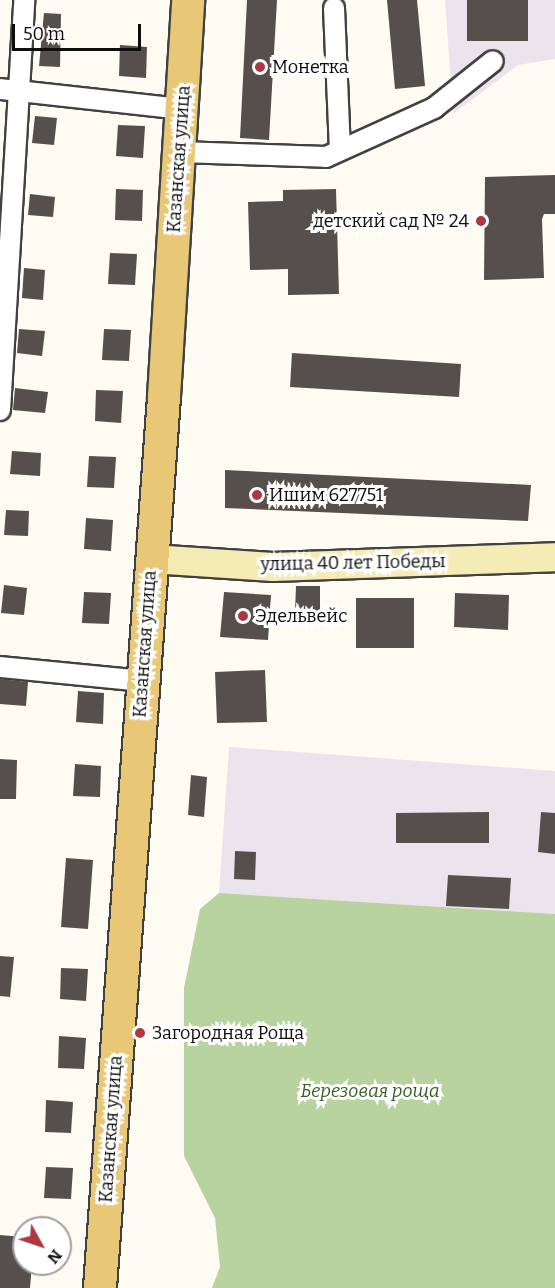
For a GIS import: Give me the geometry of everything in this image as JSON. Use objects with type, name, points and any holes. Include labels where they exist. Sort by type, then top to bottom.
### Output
[{"type":"main road","name":"Казанская улица","points":[[100,1288],[188,0]]},
{"type":"street","points":[[0,410],[9,91],[24,0]]},
{"type":"street","points":[[334,8],[340,150]]},
{"type":"street","points":[[179,152],[326,157],[434,108],[493,61]]},
{"type":"street","points":[[9,91],[182,109]]},
{"type":"street","name":"улица 40 лет Победы","points":[[151,559],[273,567],[555,557]]},
{"type":"street","points":[[0,667],[143,681]]},
{"type":"shaded area","points":[[445,0],[555,0],[555,59],[518,65],[453,114]]},
{"type":"shaded area","points":[[229,747],[555,771],[555,914],[219,893]]},
{"type":"green space","name":"Березовая роща","points":[[219,893],[555,914],[555,1288],[212,1288],[220,1267],[215,1218],[184,1156],[184,988],[200,909]]},
{"type":"building","points":[[247,0],[277,0],[269,140],[240,138]]},
{"type":"building","points":[[387,0],[417,0],[425,86],[395,89]]},
{"type":"building","points":[[467,0],[528,0],[528,41],[467,41]]},
{"type":"building","points":[[44,13],[61,14],[60,67],[39,66]]},
{"type":"building","points":[[120,45],[147,47],[146,78],[119,76]]},
{"type":"building","points":[[35,116],[57,118],[54,145],[32,143]]},
{"type":"building","points":[[118,125],[145,126],[143,158],[116,156]]},
{"type":"building","points":[[555,175],[555,214],[544,214],[542,219],[544,278],[484,280],[485,177]]},
{"type":"building","points":[[116,189],[143,190],[142,221],[115,220]]},
{"type":"building","points":[[336,189],[339,294],[288,295],[288,269],[250,270],[248,202],[283,201],[283,190]]},
{"type":"building","points":[[30,194],[55,197],[53,217],[28,215]]},
{"type":"building","points":[[110,253],[137,254],[135,285],[108,284]]},
{"type":"building","points":[[24,268],[45,270],[43,300],[22,298]]},
{"type":"building","points":[[19,329],[45,331],[42,356],[17,353]]},
{"type":"building","points":[[104,329],[131,330],[129,361],[102,360]]},
{"type":"building","points":[[292,353],[461,364],[459,397],[290,387]]},
{"type":"building","points":[[15,388],[48,392],[45,413],[13,410]]},
{"type":"building","points":[[96,390],[123,391],[121,423],[95,421]]},
{"type":"building","points":[[12,451],[41,453],[40,476],[10,474]]},
{"type":"building","points":[[89,456],[116,457],[114,488],[87,487]]},
{"type":"building","points":[[225,470],[531,485],[528,521],[225,508]]},
{"type":"building","points":[[6,510],[29,511],[28,536],[4,535]]},
{"type":"building","points":[[86,518],[113,520],[111,551],[84,549]]},
{"type":"building","points":[[4,585],[27,588],[24,615],[1,613]]},
{"type":"building","points":[[296,586],[320,586],[320,613],[295,612]]},
{"type":"building","points":[[84,592],[111,593],[109,624],[82,623]]},
{"type":"building","points":[[224,592],[271,595],[268,640],[220,637]]},
{"type":"building","points":[[455,593],[509,595],[508,630],[454,627]]},
{"type":"building","points":[[356,598],[414,598],[414,648],[356,648]]},
{"type":"building","points":[[265,670],[267,722],[217,723],[215,672]]},
{"type":"building","points":[[0,679],[28,682],[26,706],[0,704]]},
{"type":"building","points":[[78,691],[104,693],[103,724],[76,722]]},
{"type":"building","points":[[0,759],[17,760],[16,799],[0,799]]},
{"type":"building","points":[[75,764],[101,766],[100,797],[73,796]]},
{"type":"building","points":[[191,775],[207,777],[204,817],[188,815]]},
{"type":"building","points":[[489,812],[489,843],[396,843],[396,813]]},
{"type":"building","points":[[541,812],[555,813],[555,854],[538,852]]},
{"type":"building","points":[[235,851],[256,852],[255,880],[234,879]]},
{"type":"building","points":[[66,858],[93,860],[88,929],[61,927]]},
{"type":"building","points":[[448,875],[511,878],[509,909],[446,906]]},
{"type":"building","points":[[0,956],[14,957],[10,997],[0,996]]},
{"type":"building","points":[[61,968],[88,969],[86,1001],[60,999]]},
{"type":"building","points":[[59,1036],[86,1038],[84,1069],[58,1068]]},
{"type":"building","points":[[46,1100],[73,1102],[71,1133],[45,1132]]},
{"type":"building","points":[[46,1167],[73,1168],[71,1199],[44,1198]]},
{"type":"building","points":[[0,1235],[12,1236],[12,1276],[31,1276],[30,1288],[0,1288]]},
{"type":"place","name":"Монетка","points":[[260,67]]},
{"type":"place","name":"детский сад № 24","points":[[481,221]]},
{"type":"place","name":"Ишим 627751","points":[[257,495]]},
{"type":"place","name":"Эдельвейс","points":[[243,616]]},
{"type":"place","name":"Загородная Роща","points":[[140,1033]]}]
